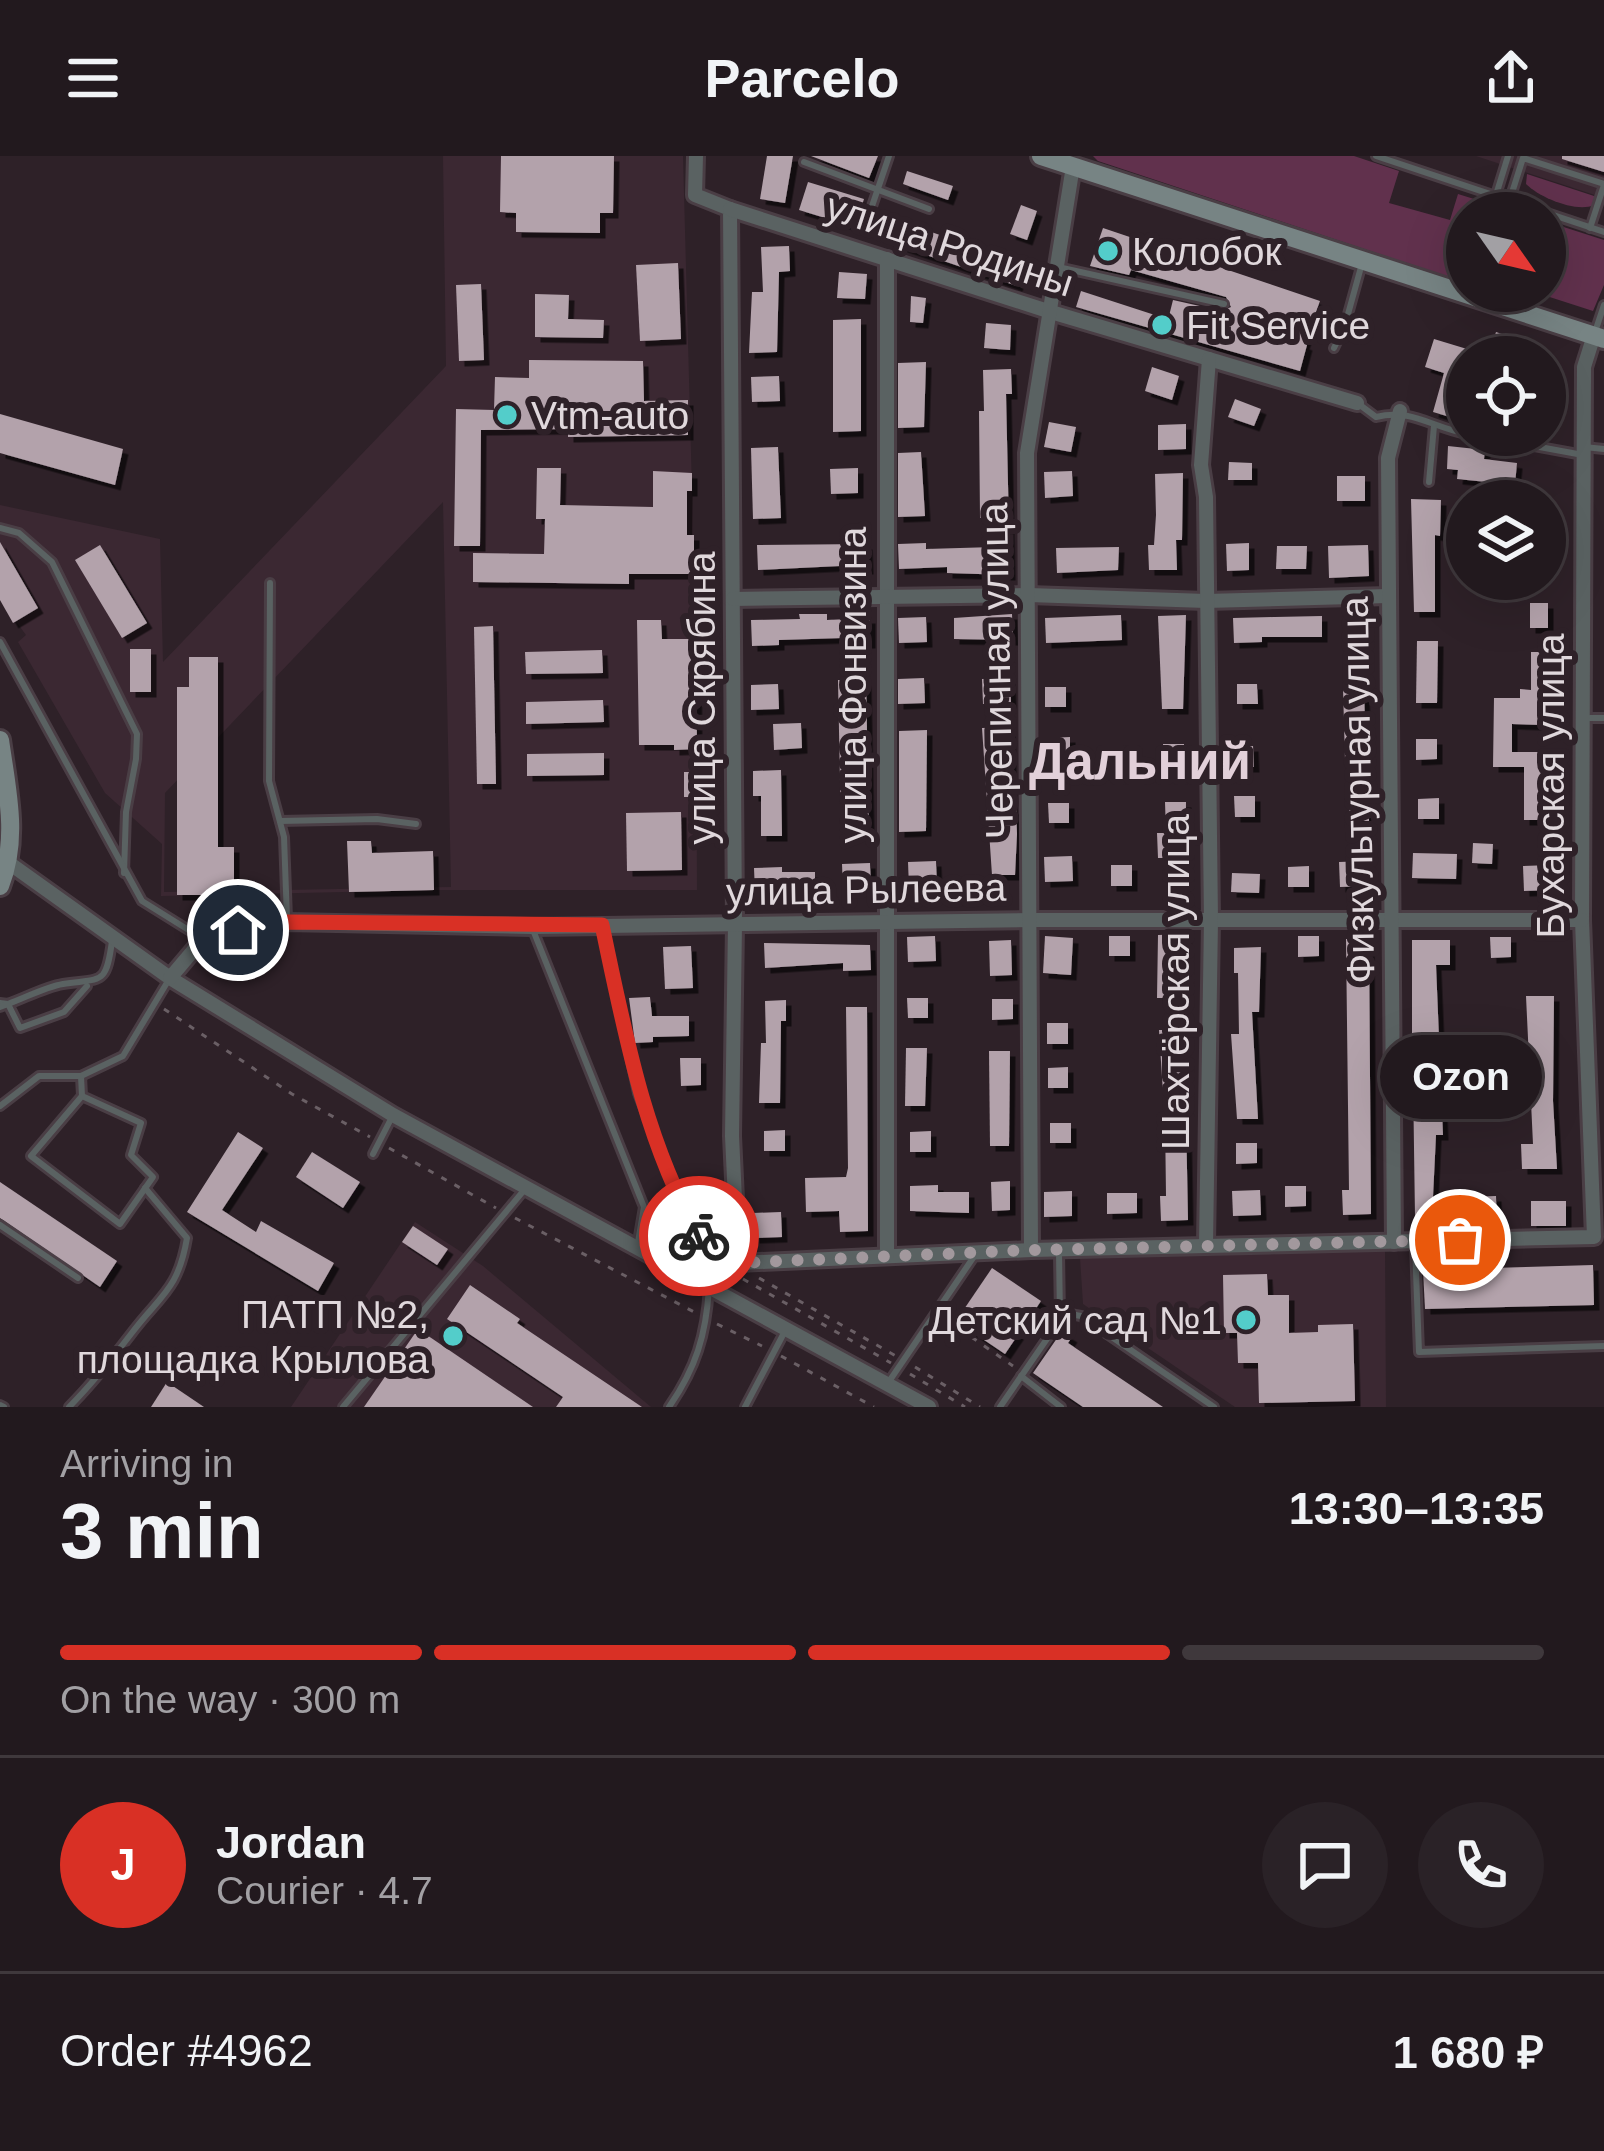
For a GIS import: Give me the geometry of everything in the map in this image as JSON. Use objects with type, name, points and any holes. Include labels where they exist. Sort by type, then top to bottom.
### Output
[{"type":"street","points":[[696,156],[695,195],[730,209]]},
{"type":"street","points":[[1041,156],[1074,161],[1599,337]]},
{"type":"street","name":"Черепичная улица","points":[[1031,1250],[1027,453],[1074,161]]},
{"type":"street","name":"улица Родины","points":[[730,209],[1357,403]]},
{"type":"street","name":"улица Скрябина","points":[[730,209],[736,1268]]},
{"type":"street","name":"улица Фонвизина","points":[[887,259],[887,1255]]},
{"type":"street","name":"Бухарская улица","points":[[1415,1241],[1594,1237],[1582,920],[1584,367],[1599,337]]},
{"type":"street","name":"Шахтёрская улица","points":[[1205,1246],[1211,920],[1206,497],[1201,464],[1209,359]]},
{"type":"street","name":"Физкультурная улица","points":[[1394,1242],[1388,458],[1400,411]]},
{"type":"street","points":[[733,598],[1029,595],[1206,601],[1388,596]]},
{"type":"street","points":[[0,740],[12,823],[9,863],[0,886]]},
{"type":"street","points":[[9,863],[112,939],[393,1115],[929,1407]]},
{"type":"street","name":"улица Рылеева","points":[[203,939],[287,922],[532,927],[1031,920],[1582,920]]},
{"type":"street","points":[[170,977],[203,939]]},
{"type":"street","points":[[736,1268],[887,1255],[1415,1241]]},
{"type":"lane","points":[[869,215],[889,156]]},
{"type":"lane","points":[[1376,156],[1406,161],[1488,192]]},
{"type":"lane","points":[[1497,192],[1508,156]]},
{"type":"lane","points":[[1512,192],[1523,158],[1604,184],[1590,228]]},
{"type":"lane","points":[[804,162],[929,209]]},
{"type":"lane","points":[[1566,220],[1604,232]]},
{"type":"lane","points":[[1334,348],[1345,326],[1362,260]]},
{"type":"lane","points":[[1058,267],[1224,304]]},
{"type":"lane","points":[[1599,337],[1604,305]]},
{"type":"lane","points":[[1357,403],[1376,417],[1400,411],[1446,429]]},
{"type":"lane","points":[[1429,482],[1434,426]]},
{"type":"lane","points":[[1566,448],[1604,449]]},
{"type":"lane","points":[[0,528],[19,533],[52,562],[136,734],[124,872]]},
{"type":"lane","points":[[270,584],[268,781],[284,837],[287,922]]},
{"type":"lane","points":[[0,642],[142,901],[203,939]]},
{"type":"lane","points":[[1583,718],[1604,718]]},
{"type":"lane","points":[[280,821],[377,819],[416,824]]},
{"type":"lane","points":[[602,925],[638,1094],[680,1202],[703,1243],[736,1268]]},
{"type":"lane","points":[[532,927],[644,1207],[638,1248]]},
{"type":"lane","points":[[88,984],[62,984],[2,1005],[20,1028],[64,1012],[88,984],[108,970],[112,939]]},
{"type":"lane","points":[[0,1106],[39,1076],[81,1076],[123,1056],[170,977]]},
{"type":"lane","points":[[81,1076],[82,1096],[31,1156],[119,1224],[153,1177],[131,1155],[141,1123],[82,1096]]},
{"type":"lane","points":[[373,1154],[393,1115]]},
{"type":"lane","points":[[69,1407],[159,1305],[182,1265],[187,1238],[145,1188]]},
{"type":"lane","points":[[343,1407],[525,1190]]},
{"type":"lane","points":[[0,1225],[78,1278]]},
{"type":"lane","points":[[1415,1241],[1419,1352],[1604,1346]]},
{"type":"lane","points":[[1058,1249],[1060,1320]]},
{"type":"lane","points":[[888,1384],[977,1252]]},
{"type":"lane","points":[[669,1407],[694,1371],[710,1285]]},
{"type":"lane","points":[[1000,1407],[1060,1320],[1070,1314],[1081,1316],[1214,1407]]},
{"type":"lane","points":[[745,1407],[786,1328]]},
{"type":"lane","points":[[1022,1375],[1061,1407]]},
{"type":"path","points":[[669,1237],[708,1259]]},
{"type":"path","points":[[736,1268],[980,1407]]},
{"type":"path","points":[[736,1268],[964,1407]]},
{"type":"path","points":[[936,1313],[1022,1375]]},
{"type":"shaded area","points":[[443,156],[683,156],[696,639],[697,890],[161,896],[162,844],[105,793],[18,642],[26,635],[0,600],[0,505],[160,539],[163,662],[446,366]],"holes":[[[443,502],[451,887],[164,892],[165,793]]]},
{"type":"shaded area","points":[[1093,156],[1354,156],[1399,171],[1389,203],[1446,219],[1446,276]]},
{"type":"shaded area","points":[[1476,156],[1604,156],[1604,198]]},
{"type":"shaded area","points":[[1527,174],[1594,196],[1594,205],[1569,206],[1566,192],[1537,192],[1526,184]]},
{"type":"shaded area","points":[[1566,228],[1604,240],[1604,285],[1593,311],[1566,302]]},
{"type":"shaded area","name":"ПАТП №2, площадка Крылова","points":[[415,1222],[483,1266],[651,1407],[291,1407]]},
{"type":"shaded area","name":"Детский сад №1","points":[[1385,1245],[1386,1407],[1235,1407],[1083,1304],[1080,1258],[1278,1254]]},
{"type":"building","points":[[501,156],[614,156],[613,213],[600,213],[600,233],[516,232],[516,213],[500,212]]},
{"type":"building","points":[[767,156],[793,156],[785,203],[760,199]]},
{"type":"building","points":[[811,156],[878,156],[869,178]]},
{"type":"building","points":[[1604,156],[1604,172],[1562,159]]},
{"type":"building","points":[[907,171],[953,186],[948,200],[903,184]]},
{"type":"building","points":[[808,182],[864,199],[855,227],[799,210]]},
{"type":"building","points":[[1021,205],[1037,211],[1027,240],[1010,234]]},
{"type":"building","points":[[896,220],[1025,264],[1017,286],[888,242]]},
{"type":"building","points":[[1103,228],[1320,301],[1300,371],[1076,307],[1081,291],[1164,318],[1173,300],[1222,311],[1231,307],[1226,297],[1131,270],[1129,275],[1090,266]]},
{"type":"building","points":[[789,246],[790,271],[779,272],[777,352],[749,353],[752,292],[763,292],[761,247]]},
{"type":"building","points":[[678,263],[681,339],[640,341],[636,265]]},
{"type":"building","points":[[839,272],[867,274],[865,299],[837,298]]},
{"type":"building","points":[[481,284],[484,360],[459,361],[456,285]]},
{"type":"building","points":[[535,294],[569,295],[568,319],[604,320],[603,338],[535,337]]},
{"type":"building","points":[[911,296],[926,298],[923,323],[910,322]]},
{"type":"building","points":[[861,319],[861,431],[833,432],[833,320]]},
{"type":"building","points":[[986,323],[1011,325],[1010,350],[984,348]]},
{"type":"building","points":[[1434,339],[1446,343],[1446,416],[1433,412],[1444,373],[1425,367]]},
{"type":"building","points":[[529,360],[643,361],[644,401],[688,400],[688,435],[568,437],[568,429],[481,430],[480,546],[454,546],[456,409],[494,410],[495,377],[529,378]]},
{"type":"building","points":[[926,362],[924,427],[898,428],[898,363]]},
{"type":"building","points":[[1152,367],[1179,376],[1172,400],[1145,391]]},
{"type":"building","points":[[1011,369],[1012,394],[1006,394],[1010,575],[947,573],[947,567],[899,569],[898,544],[926,543],[926,549],[994,547],[993,518],[980,518],[979,411],[984,411],[983,370]]},
{"type":"building","points":[[779,376],[780,401],[752,402],[751,377]]},
{"type":"building","points":[[1235,399],[1261,409],[1254,426],[1228,417]]},
{"type":"building","points":[[0,414],[123,449],[115,485],[0,453]]},
{"type":"building","points":[[1049,422],[1076,427],[1071,452],[1044,447]]},
{"type":"building","points":[[1186,424],[1186,449],[1158,450],[1158,425]]},
{"type":"building","points":[[778,447],[781,518],[753,519],[751,448]]},
{"type":"building","points":[[921,452],[925,516],[898,517],[898,453]]},
{"type":"building","points":[[1448,456],[1484,456],[1517,463],[1515,480],[1457,479],[1458,470],[1447,469]]},
{"type":"building","points":[[1229,462],[1252,463],[1252,480],[1228,480]]},
{"type":"building","points":[[537,468],[561,468],[560,505],[653,507],[653,471],[692,473],[687,535],[694,535],[694,574],[629,574],[629,584],[473,582],[473,553],[544,554],[545,519],[536,519]]},
{"type":"building","points":[[858,468],[858,493],[831,494],[830,469]]},
{"type":"building","points":[[1072,471],[1073,496],[1045,498],[1044,472]]},
{"type":"building","points":[[1183,473],[1177,570],[1149,570],[1155,474]]},
{"type":"building","points":[[1337,476],[1365,476],[1365,501],[1337,501]]},
{"type":"building","points":[[1411,499],[1441,500],[1440,536],[1435,535],[1435,612],[1414,612]]},
{"type":"building","points":[[0,542],[38,608],[13,623],[0,600]]},
{"type":"building","points":[[1249,543],[1249,570],[1227,571],[1226,544]]},
{"type":"building","points":[[867,544],[868,569],[758,570],[757,545]]},
{"type":"building","points":[[100,545],[147,623],[122,638],[75,560]]},
{"type":"building","points":[[1368,545],[1369,576],[1329,578],[1328,546]]},
{"type":"building","points":[[1277,546],[1307,546],[1306,569],[1276,569]]},
{"type":"building","points":[[1119,547],[1118,570],[1057,573],[1056,548]]},
{"type":"building","points":[[1530,603],[1548,603],[1548,628],[1530,628]]},
{"type":"building","points":[[799,614],[827,614],[827,620],[870,618],[870,643],[843,644],[842,638],[752,646],[751,620],[800,619]]},
{"type":"building","points":[[1012,614],[1013,640],[954,639],[954,618]]},
{"type":"building","points":[[1121,615],[1122,640],[1046,643],[1045,618]]},
{"type":"building","points":[[1186,615],[1183,709],[1162,709],[1158,616]]},
{"type":"building","points":[[1346,615],[1365,615],[1366,640],[1347,641]]},
{"type":"building","points":[[1322,616],[1322,637],[1262,637],[1262,642],[1234,643],[1233,618]]},
{"type":"building","points":[[926,617],[927,642],[899,643],[898,618]]},
{"type":"building","points":[[637,620],[661,620],[662,639],[696,639],[697,749],[639,745]]},
{"type":"building","points":[[493,626],[496,784],[477,784],[474,627]]},
{"type":"building","points":[[1417,641],[1438,641],[1437,703],[1416,703]]},
{"type":"building","points":[[130,649],[151,649],[151,692],[130,692]]},
{"type":"building","points":[[602,650],[603,673],[526,674],[525,652]]},
{"type":"building","points":[[1531,652],[1549,652],[1549,676],[1543,676],[1542,725],[1512,724],[1512,752],[1544,752],[1548,820],[1524,820],[1524,767],[1493,767],[1494,698],[1520,698],[1520,689],[1531,690]]},
{"type":"building","points":[[189,657],[218,657],[218,847],[234,847],[234,895],[177,895],[177,687],[189,687]]},
{"type":"building","points":[[924,678],[925,703],[898,704],[898,679]]},
{"type":"building","points":[[1010,678],[1011,703],[983,704],[982,679]]},
{"type":"building","points":[[838,680],[866,680],[869,832],[841,832]]},
{"type":"building","points":[[778,684],[779,709],[751,710],[751,685]]},
{"type":"building","points":[[1237,684],[1257,684],[1258,704],[1237,704]]},
{"type":"building","points":[[1045,687],[1066,687],[1066,707],[1045,707]]},
{"type":"building","points":[[1343,688],[1364,688],[1366,760],[1345,760]]},
{"type":"building","points":[[603,700],[604,722],[526,724],[526,702]]},
{"type":"building","points":[[801,723],[802,748],[774,750],[773,724]]},
{"type":"building","points":[[1010,727],[1015,875],[992,875],[982,728]]},
{"type":"building","points":[[927,730],[926,831],[899,832],[899,731]]},
{"type":"building","points":[[1070,737],[1070,758],[1050,758],[1049,738]]},
{"type":"building","points":[[1416,739],[1437,739],[1437,759],[1416,760]]},
{"type":"building","points":[[1163,744],[1184,744],[1184,764],[1164,765]]},
{"type":"building","points":[[1253,746],[1254,767],[1233,767],[1233,747]]},
{"type":"building","points":[[604,753],[604,775],[527,776],[527,754]]},
{"type":"building","points":[[781,770],[782,836],[761,836],[761,796],[753,796],[753,771]]},
{"type":"building","points":[[684,772],[697,772],[697,797],[684,797]]},
{"type":"building","points":[[1234,796],[1255,796],[1255,817],[1235,817]]},
{"type":"building","points":[[1439,798],[1439,819],[1418,819],[1418,799]]},
{"type":"building","points":[[1349,801],[1369,801],[1369,821],[1349,821]]},
{"type":"building","points":[[1165,802],[1186,802],[1185,886],[1167,886],[1168,858],[1158,858],[1157,833],[1166,833]]},
{"type":"building","points":[[1048,803],[1069,803],[1069,823],[1049,823]]},
{"type":"building","points":[[681,812],[682,870],[627,871],[626,813]]},
{"type":"building","points":[[347,841],[371,841],[372,853],[433,851],[434,890],[349,892]]},
{"type":"building","points":[[1473,843],[1493,844],[1492,864],[1472,863]]},
{"type":"building","points":[[1413,853],[1457,854],[1456,879],[1412,878]]},
{"type":"building","points":[[1072,856],[1073,881],[1045,882],[1044,857]]},
{"type":"building","points":[[936,861],[937,886],[909,887],[908,862]]},
{"type":"building","points":[[1367,861],[1368,886],[1340,887],[1339,862]]},
{"type":"building","points":[[870,863],[871,888],[843,889],[842,864]]},
{"type":"building","points":[[1111,865],[1132,865],[1132,886],[1111,886]]},
{"type":"building","points":[[1551,865],[1552,890],[1524,891],[1523,866]]},
{"type":"building","points":[[1309,866],[1309,887],[1288,887],[1288,867]]},
{"type":"building","points":[[782,867],[782,872],[815,872],[815,892],[755,893],[754,868]]},
{"type":"building","points":[[1232,873],[1260,874],[1259,893],[1231,892]]},
{"type":"building","points":[[1186,934],[1180,998],[1157,998],[1158,935]]},
{"type":"building","points":[[935,936],[936,961],[908,962],[907,937]]},
{"type":"building","points":[[1045,936],[1073,938],[1071,975],[1043,973]]},
{"type":"building","points":[[1109,936],[1130,936],[1130,956],[1109,956]]},
{"type":"building","points":[[1298,936],[1319,936],[1319,956],[1298,957]]},
{"type":"building","points":[[1490,937],[1511,937],[1511,957],[1491,958]]},
{"type":"building","points":[[1369,938],[1371,1214],[1343,1215],[1342,1190],[1349,1190],[1346,939]]},
{"type":"building","points":[[1011,940],[1012,975],[990,976],[989,941]]},
{"type":"building","points":[[1412,940],[1450,940],[1450,965],[1436,965],[1443,1135],[1436,1135],[1432,1217],[1415,1217],[1413,1078],[1428,1078],[1427,1050],[1412,1050]]},
{"type":"building","points":[[764,943],[870,945],[871,970],[843,971],[843,963],[765,968]]},
{"type":"building","points":[[691,946],[693,988],[665,989],[663,947]]},
{"type":"building","points":[[1261,947],[1259,1012],[1252,1012],[1258,1119],[1237,1119],[1231,1034],[1239,1034],[1234,948]]},
{"type":"building","points":[[1526,996],[1554,996],[1557,1169],[1522,1169],[1521,1144],[1533,1144]]},
{"type":"building","points":[[650,997],[652,1016],[689,1016],[689,1036],[653,1037],[653,1042],[635,1043],[629,998]]},
{"type":"building","points":[[907,998],[928,998],[928,1018],[908,1018]]},
{"type":"building","points":[[992,999],[1013,999],[1013,1019],[992,1020]]},
{"type":"building","points":[[786,1000],[786,1021],[781,1021],[780,1103],[759,1103],[765,1001]]},
{"type":"building","points":[[846,1007],[867,1007],[868,1231],[840,1232],[839,1211],[806,1212],[805,1178],[846,1177]]},
{"type":"building","points":[[1047,1023],[1068,1023],[1068,1044],[1047,1044]]},
{"type":"building","points":[[1159,1030],[1180,1030],[1184,1093],[1163,1093]]},
{"type":"building","points":[[906,1048],[927,1048],[925,1106],[905,1106]]},
{"type":"building","points":[[989,1051],[1010,1051],[1009,1146],[990,1146]]},
{"type":"building","points":[[680,1058],[701,1058],[701,1085],[681,1086]]},
{"type":"building","points":[[1068,1067],[1068,1088],[1048,1088],[1048,1068]]},
{"type":"building","points":[[1165,1117],[1186,1117],[1188,1220],[1161,1221],[1160,1196],[1166,1196]]},
{"type":"building","points":[[1050,1123],[1071,1123],[1071,1143],[1050,1143]]},
{"type":"building","points":[[785,1130],[785,1151],[764,1151],[764,1131]]},
{"type":"building","points":[[931,1131],[931,1152],[910,1152],[910,1132]]},
{"type":"building","points":[[238,1132],[263,1148],[222,1210],[256,1232],[261,1221],[334,1263],[318,1291],[187,1212]]},
{"type":"building","points":[[1236,1143],[1257,1143],[1257,1163],[1236,1164]]},
{"type":"building","points":[[312,1152],[360,1182],[343,1208],[296,1177]]},
{"type":"building","points":[[1010,1181],[1010,1210],[992,1211],[991,1182]]},
{"type":"building","points":[[0,1182],[117,1261],[100,1287],[0,1218]]},
{"type":"building","points":[[938,1185],[938,1192],[969,1192],[969,1213],[910,1211],[910,1186]]},
{"type":"building","points":[[1285,1186],[1306,1186],[1306,1206],[1285,1207]]},
{"type":"building","points":[[1260,1190],[1261,1215],[1233,1216],[1232,1191]]},
{"type":"building","points":[[1072,1191],[1072,1216],[1044,1217],[1044,1192]]},
{"type":"building","points":[[1107,1193],[1137,1193],[1137,1213],[1107,1214]]},
{"type":"building","points":[[1496,1196],[1497,1221],[1469,1222],[1468,1197]]},
{"type":"building","points":[[1531,1201],[1566,1201],[1566,1226],[1531,1226]]},
{"type":"building","points":[[781,1212],[782,1237],[754,1238],[753,1213]]},
{"type":"building","points":[[413,1226],[448,1249],[437,1265],[402,1242]]},
{"type":"building","points":[[1593,1265],[1594,1305],[1425,1309],[1423,1270]]},
{"type":"building","points":[[992,1268],[1041,1301],[1005,1354],[956,1321]]},
{"type":"building","points":[[1267,1274],[1268,1295],[1289,1295],[1289,1333],[1318,1332],[1318,1325],[1353,1324],[1355,1401],[1259,1403],[1258,1363],[1238,1363],[1237,1333],[1224,1333],[1223,1275]]},
{"type":"building","points":[[470,1285],[520,1319],[517,1323],[642,1407],[556,1407],[563,1397],[447,1319]]},
{"type":"building","points":[[418,1329],[533,1407],[364,1407]]},
{"type":"building","points":[[1062,1331],[1072,1337],[1068,1343],[1163,1407],[1083,1407],[1033,1373]]},
{"type":"building","points":[[167,1382],[204,1407],[151,1407]]},
{"type":"way so far","points":[[699,1236],[738,1263],[1031,1250],[1460,1240]]},
{"type":"place","name":"Колобок","points":[[1108,251]]},
{"type":"place","name":"Fit Service","points":[[1162,325]]},
{"type":"place","name":"Vtm-auto","points":[[507,415]]},
{"type":"place","name":"Ozon","points":[[1460,1240]]},
{"type":"place","name":"Детский сад №1","points":[[1246,1320]]},
{"type":"place","name":"ПАТП №2, площадка Крылова","points":[[453,1336]]},
{"type":"district","name":"Дальний","points":[[1140,761]]},
{"type":"route","points":[[238,930],[287,922],[602,925],[638,1094],[680,1202],[699,1236]]}]
